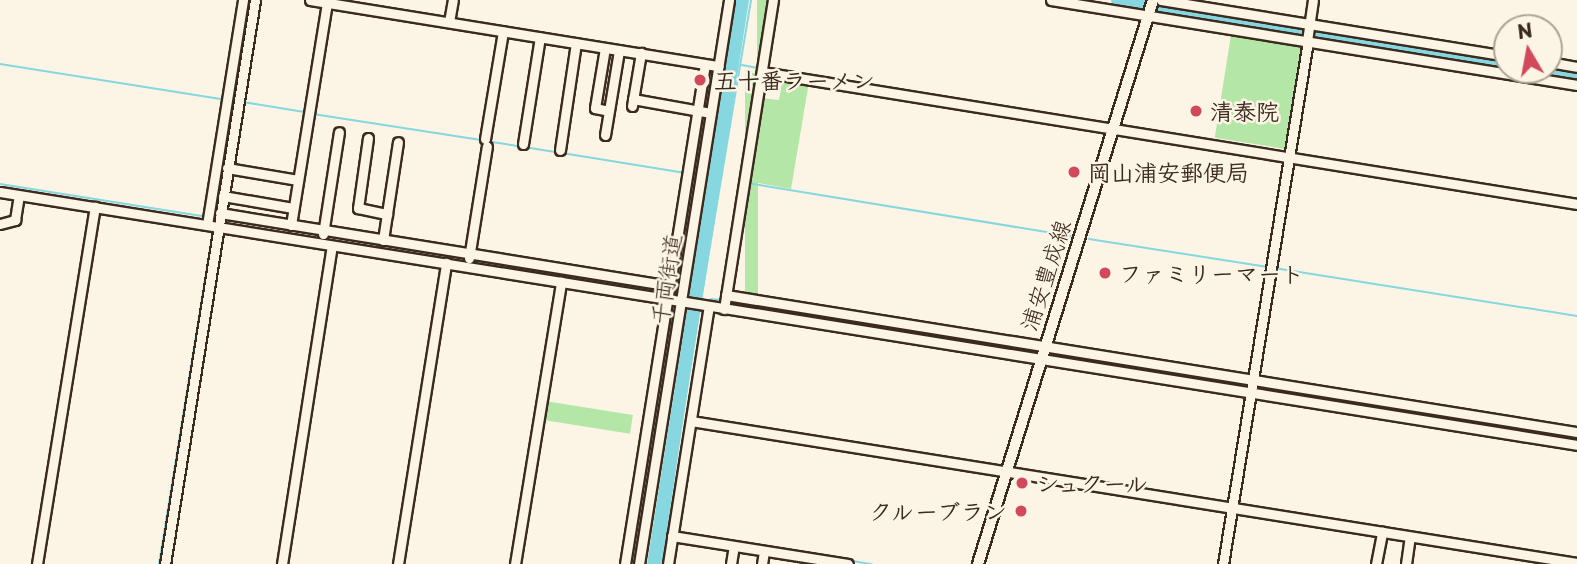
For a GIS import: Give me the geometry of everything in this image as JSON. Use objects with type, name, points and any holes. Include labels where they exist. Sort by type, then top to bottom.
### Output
[{"type":"main road","name":"浦安豊成線","points":[[978,564],[1042,352],[1152,7]]},
{"type":"street","points":[[164,564],[243,0]]},
{"type":"street","points":[[214,221],[223,196],[255,0]]},
{"type":"street","points":[[310,0],[449,20],[719,66]]},
{"type":"street","points":[[449,20],[453,0]]},
{"type":"street","name":"千両街道","points":[[639,564],[655,411],[684,302],[703,112],[719,66],[729,0]]},
{"type":"street","points":[[725,301],[773,0]]},
{"type":"street","points":[[1051,0],[1152,7],[1577,85]]},
{"type":"street","points":[[1161,0],[1308,34],[1493,54]]},
{"type":"street","points":[[1223,564],[1313,0]]},
{"type":"street","points":[[291,225],[327,3]]},
{"type":"street","points":[[468,259],[503,31]]},
{"type":"street","points":[[523,144],[540,37]]},
{"type":"street","points":[[560,150],[576,43]]},
{"type":"street","points":[[605,48],[595,108],[609,111]]},
{"type":"street","points":[[605,135],[620,50]]},
{"type":"street","points":[[641,53],[632,103],[703,112]]},
{"type":"street","points":[[626,564],[655,411],[669,292],[688,174],[703,112],[705,64]]},
{"type":"street","points":[[762,70],[1577,204]]},
{"type":"street","points":[[323,236],[339,132]]},
{"type":"street","points":[[368,138],[358,208],[387,214]]},
{"type":"street","points":[[383,240],[398,142]]},
{"type":"street","points":[[227,168],[298,180]]},
{"type":"street","points":[[0,192],[323,236],[383,240],[561,282],[669,292]]},
{"type":"street","points":[[0,223],[15,220],[19,196]]},
{"type":"street","points":[[223,196],[293,208]]},
{"type":"street","points":[[37,564],[95,207]]},
{"type":"street","points":[[214,221],[291,225],[323,236],[332,246],[446,263],[468,259],[669,292],[684,302],[706,306],[725,301],[1251,385],[1577,432]]},
{"type":"street","points":[[282,564],[332,246]]},
{"type":"street","points":[[398,564],[446,263]]},
{"type":"street","points":[[515,564],[561,282]]},
{"type":"street","points":[[668,564],[706,306]]},
{"type":"street","points":[[1042,352],[1251,385],[1577,445]]},
{"type":"street","points":[[691,421],[1577,563]]},
{"type":"street","points":[[1376,564],[1382,532]]},
{"type":"street","points":[[672,536],[764,551],[795,560],[848,564]]},
{"type":"street","points":[[1406,564],[1410,537]]},
{"type":"street","points":[[731,564],[734,546]]},
{"type":"street","points":[[762,564],[764,551]]},
{"type":"green space","points":[[757,0],[770,0],[770,66],[757,66]]},
{"type":"green space","points":[[1231,35],[1303,46],[1287,149],[1215,138]]},
{"type":"green space","points":[[745,73],[758,73],[758,296],[745,296]]},
{"type":"green space","points":[[783,78],[809,82],[791,189],[747,181],[761,98],[779,100]]},
{"type":"green space","points":[[545,401],[633,415],[630,434],[542,420]]},
{"type":"water","points":[[736,0],[749,0],[712,239],[660,564],[647,564]]},
{"type":"waterway","points":[[214,224],[248,0]]},
{"type":"waterway","points":[[701,299],[751,0]]},
{"type":"waterway","points":[[1117,0],[1493,61]]},
{"type":"waterway","points":[[0,64],[222,99]]},
{"type":"waterway","points":[[742,65],[758,68]]},
{"type":"waterway","points":[[707,80],[709,69]]},
{"type":"waterway","points":[[1563,72],[1577,74]]},
{"type":"waterway","points":[[243,102],[304,112]]},
{"type":"waterway","points":[[313,114],[481,140]]},
{"type":"waterway","points":[[486,141],[519,146]]},
{"type":"waterway","points":[[524,147],[557,152]]},
{"type":"waterway","points":[[562,153],[685,173]]},
{"type":"waterway","points":[[747,183],[1071,236]]},
{"type":"waterway","points":[[0,184],[203,216]]},
{"type":"waterway","points":[[222,219],[320,235]]},
{"type":"waterway","points":[[159,564],[213,229]]},
{"type":"waterway","points":[[326,236],[466,258]]},
{"type":"waterway","points":[[1089,239],[1268,267]]},
{"type":"waterway","points":[[471,259],[666,290]]},
{"type":"waterway","points":[[1274,268],[1577,316]]},
{"type":"waterway","points":[[711,299],[721,300]]},
{"type":"waterway","points":[[730,301],[1039,351]]},
{"type":"waterway","points":[[661,564],[699,308]]},
{"type":"waterway","points":[[1048,352],[1250,384]]},
{"type":"waterway","points":[[1255,385],[1577,437]]},
{"type":"waterway","points":[[676,532],[694,535]]},
{"type":"waterway","points":[[852,561],[872,564]]},
{"type":"place","name":"五十番ラーメン","points":[[700,80]]},
{"type":"place","name":"清泰院","points":[[1196,111]]},
{"type":"place","name":"岡山浦安郵便局","points":[[1074,172]]},
{"type":"place","name":"ファミリーマート","points":[[1105,273]]},
{"type":"place","name":"シュクール","points":[[1022,483]]},
{"type":"place","name":"クルーブラン","points":[[1021,511]]}]
